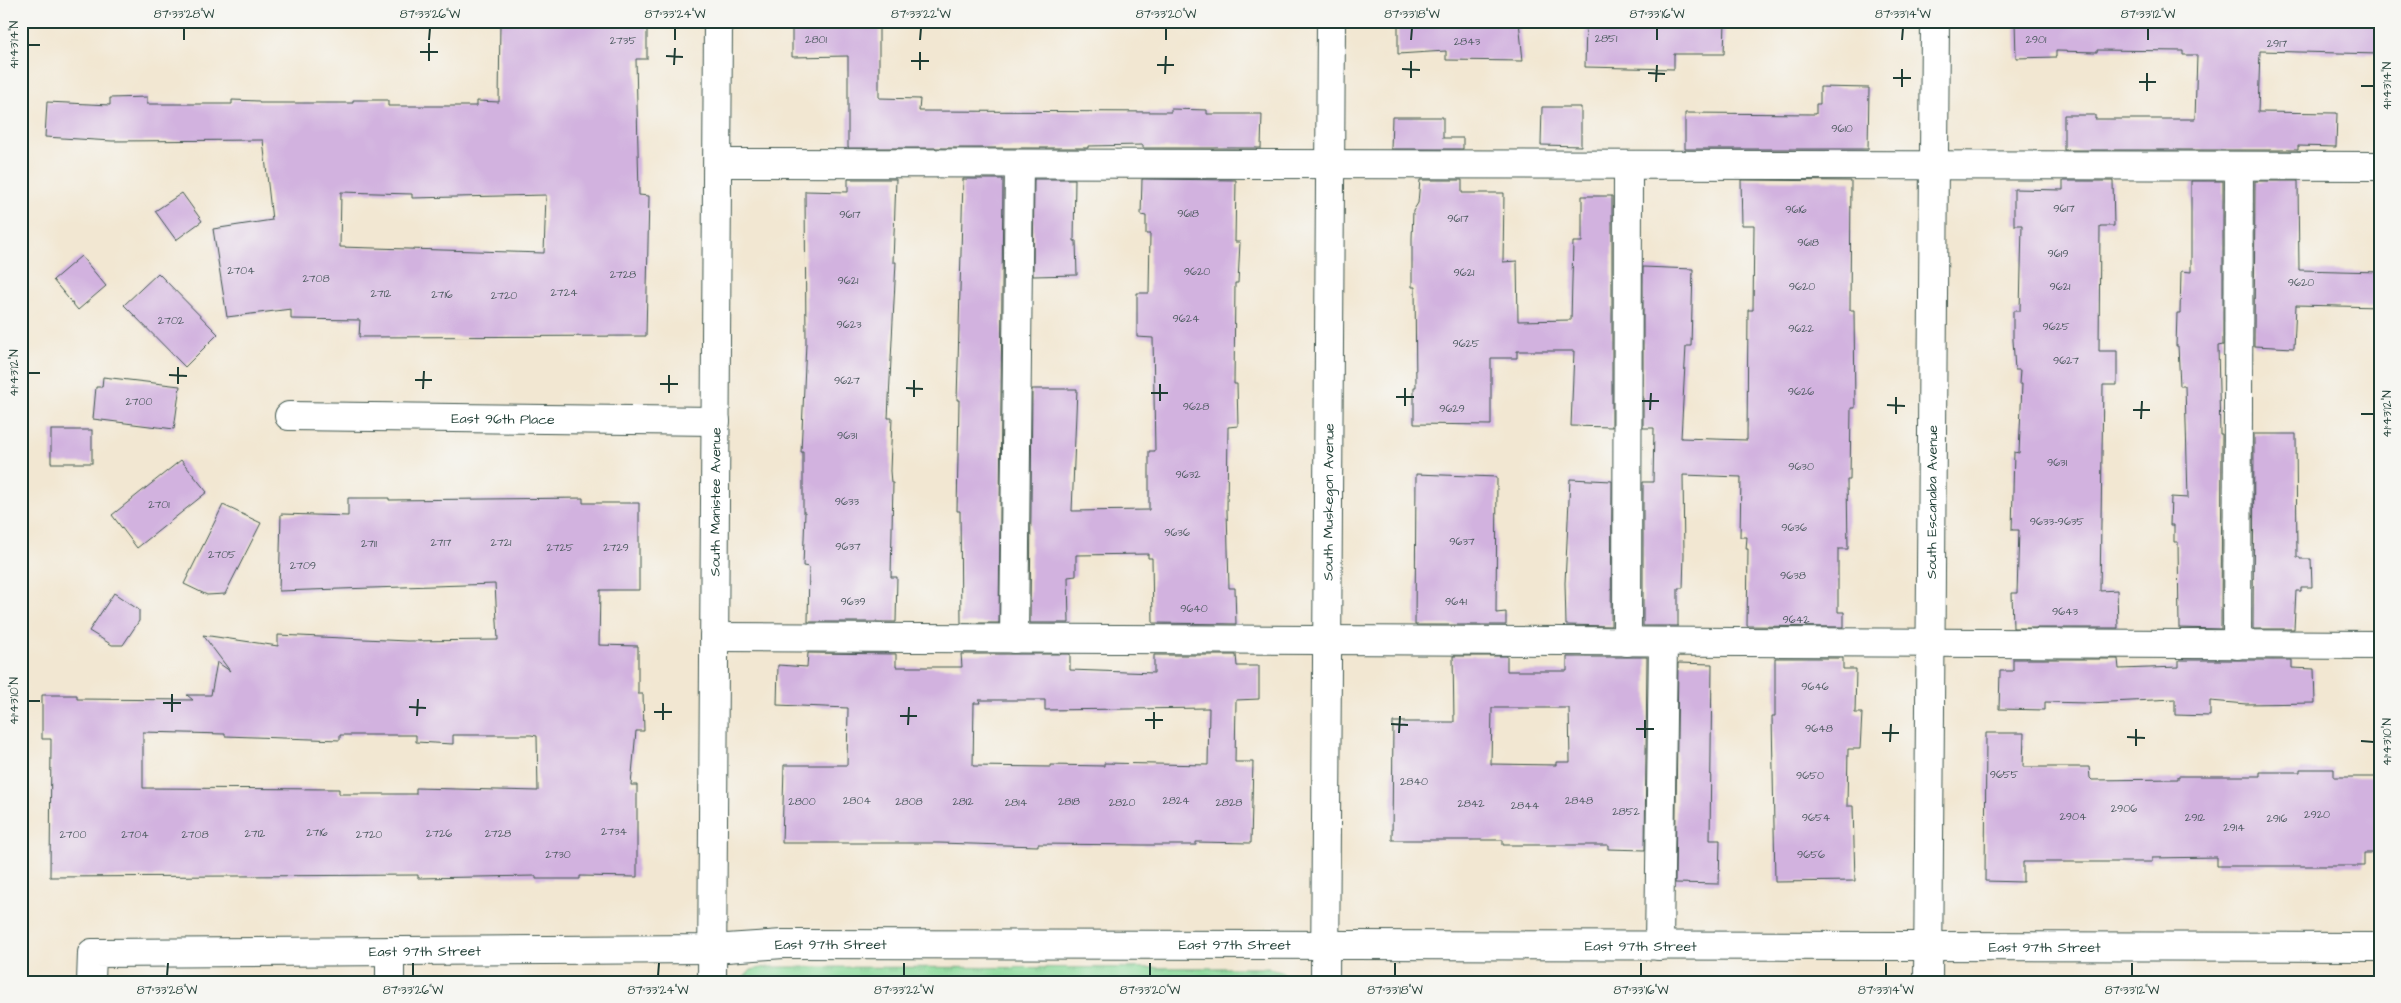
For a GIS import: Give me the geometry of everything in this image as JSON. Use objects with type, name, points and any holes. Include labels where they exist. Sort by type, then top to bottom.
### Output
[{"type":"street","name":"South Manistee Avenue","points":[[712,982],[718,21]]},
{"type":"street","name":"South Muskegon Avenue","points":[[1324,982],[1331,21]]},
{"type":"street","name":"South Escanaba Avenue","points":[[1928,982],[1935,21]]},
{"type":"street","points":[[718,163],[2380,166]]},
{"type":"street","points":[[1014,639],[1019,164]]},
{"type":"street","points":[[1627,642],[1628,165]]},
{"type":"street","points":[[2238,644],[2239,166]]},
{"type":"street","name":"East 96th Place","points":[[289,416],[716,421]]},
{"type":"street","points":[[714,637],[2380,645]]},
{"type":"street","points":[[1660,946],[1662,642]]},
{"type":"street","name":"East 97th Street","points":[[92,982],[92,953],[712,949],[783,944],[1325,943],[1929,948],[2380,947]]},
{"type":"street","points":[[390,951],[390,982]]},
{"type":"green space","points":[[768,967],[1267,968],[1282,971],[1292,982],[740,982],[751,970]]},
{"type":"building","points":[[500,21],[647,21],[647,59],[636,59],[639,195],[649,196],[646,336],[359,337],[360,320],[291,319],[291,309],[227,317],[213,229],[272,220],[263,140],[112,141],[45,137],[47,102],[110,105],[110,98],[147,97],[147,104],[232,104],[232,100],[259,101],[259,103],[353,103],[353,100],[388,100],[388,106],[477,106],[477,101],[499,102]],"holes":[[[341,192],[412,194],[412,198],[546,195],[544,253],[340,247]]]},
{"type":"building","points":[[792,21],[879,21],[879,98],[920,99],[919,111],[1171,112],[1171,109],[1207,110],[1207,114],[1262,114],[1261,148],[1143,148],[1143,145],[1088,146],[1088,148],[848,148],[848,56],[792,57]]},
{"type":"building","points":[[1398,21],[1519,21],[1523,61],[1446,60],[1446,51],[1398,54]]},
{"type":"building","points":[[1586,21],[1725,21],[1724,54],[1674,54],[1674,69],[1585,67]]},
{"type":"building","points":[[2015,21],[2379,21],[2379,54],[2260,51],[2258,112],[2337,113],[2336,147],[2298,146],[2298,150],[2064,150],[2064,115],[2095,115],[2095,119],[2195,119],[2197,55],[2183,55],[2183,51],[2097,50],[2097,52],[2056,51],[2056,57],[2016,58]]},
{"type":"building","points":[[1820,87],[1869,88],[1868,149],[1685,149],[1685,113],[1816,114],[1816,104],[1820,104]]},
{"type":"building","points":[[1542,107],[1581,107],[1581,146],[1541,145]]},
{"type":"building","points":[[1392,117],[1443,117],[1443,138],[1463,138],[1463,149],[1391,149]]},
{"type":"building","points":[[848,179],[896,179],[893,262],[896,262],[888,418],[892,418],[890,471],[891,483],[893,483],[891,577],[897,577],[896,622],[808,622],[809,567],[803,566],[805,512],[803,512],[803,452],[801,452],[806,343],[805,191],[848,192]]},
{"type":"building","points":[[963,179],[1003,179],[999,623],[961,623],[960,511],[957,511],[959,400],[957,400]]},
{"type":"building","points":[[1034,179],[1075,179],[1074,241],[1076,241],[1077,275],[1033,276]]},
{"type":"building","points":[[1142,179],[1236,180],[1235,242],[1240,242],[1238,283],[1235,283],[1234,384],[1237,384],[1238,426],[1228,427],[1227,510],[1229,588],[1235,588],[1236,624],[1153,623],[1152,558],[1148,558],[1148,554],[1076,555],[1076,576],[1068,577],[1069,623],[1030,623],[1032,389],[1077,389],[1072,511],[1149,510],[1149,451],[1155,451],[1153,338],[1137,337],[1137,293],[1149,293],[1150,234],[1146,234],[1146,216],[1141,215]]},
{"type":"building","points":[[1420,180],[1462,180],[1462,193],[1504,193],[1503,262],[1517,261],[1518,321],[1571,320],[1573,242],[1582,242],[1582,196],[1612,196],[1612,427],[1571,426],[1574,351],[1517,351],[1517,358],[1491,358],[1491,425],[1414,424],[1414,387],[1416,387],[1415,287],[1412,287],[1412,238],[1413,211],[1418,203]]},
{"type":"building","points":[[1741,180],[1851,181],[1850,310],[1854,310],[1855,408],[1851,408],[1850,480],[1847,480],[1848,549],[1838,549],[1838,612],[1844,612],[1844,627],[1747,626],[1748,549],[1746,549],[1747,537],[1740,537],[1741,477],[1683,475],[1683,588],[1678,588],[1678,626],[1643,626],[1643,482],[1653,482],[1654,428],[1643,428],[1643,267],[1693,269],[1691,346],[1686,346],[1681,438],[1747,440],[1748,310],[1753,310],[1754,225],[1742,225]]},
{"type":"building","points":[[2063,181],[2113,181],[2114,226],[2100,226],[2099,351],[2117,351],[2117,385],[2103,385],[2100,591],[2117,590],[2118,628],[2013,628],[2012,593],[2017,593],[2019,530],[2012,530],[2014,452],[2019,453],[2022,384],[2019,384],[2020,370],[2015,370],[2013,340],[2013,311],[2020,311],[2022,225],[2014,225],[2014,189],[2063,190]]},
{"type":"building","points":[[2191,181],[2223,181],[2223,345],[2218,346],[2220,434],[2222,434],[2221,629],[2179,628],[2178,542],[2174,542],[2174,525],[2170,525],[2171,497],[2188,498],[2185,386],[2180,386],[2178,346],[2176,346],[2177,313],[2180,313],[2181,271],[2191,272]]},
{"type":"building","points":[[2255,181],[2298,181],[2299,270],[2380,272],[2380,307],[2296,305],[2294,348],[2254,346]]},
{"type":"building","points":[[182,193],[202,221],[176,240],[155,211]]},
{"type":"building","points":[[81,256],[106,286],[78,310],[53,280]]},
{"type":"building","points":[[158,273],[218,334],[185,367],[124,305]]},
{"type":"building","points":[[103,377],[180,386],[174,429],[93,419],[96,387],[102,387]]},
{"type":"building","points":[[51,430],[92,430],[92,463],[51,463]]},
{"type":"building","points":[[2254,434],[2296,434],[2297,557],[2300,557],[2300,559],[2311,559],[2312,587],[2301,587],[2301,591],[2296,591],[2294,629],[2253,629]]},
{"type":"building","points":[[181,460],[207,492],[137,548],[112,515]]},
{"type":"building","points":[[1416,474],[1497,477],[1496,613],[1506,612],[1506,625],[1415,625]]},
{"type":"building","points":[[1570,479],[1612,481],[1611,626],[1566,625],[1565,583]]},
{"type":"building","points":[[348,498],[389,498],[389,500],[583,498],[583,503],[639,503],[639,590],[600,590],[599,645],[638,646],[638,694],[643,694],[644,731],[636,731],[631,785],[637,785],[637,877],[580,876],[580,879],[536,879],[536,876],[418,878],[418,875],[50,877],[51,739],[42,739],[42,695],[77,695],[77,699],[193,700],[187,695],[211,695],[217,662],[230,671],[203,635],[278,646],[278,635],[407,641],[498,640],[495,584],[279,591],[281,514],[348,516]],"holes":[[[143,732],[225,734],[225,736],[340,740],[340,735],[416,735],[416,742],[453,744],[453,735],[537,736],[538,791],[416,788],[416,794],[339,794],[339,789],[143,788]]]},
{"type":"building","points":[[223,505],[261,523],[225,594],[207,595],[184,584]]},
{"type":"building","points":[[114,593],[139,610],[139,621],[123,645],[112,645],[89,631]]},
{"type":"building","points":[[808,653],[896,654],[896,667],[962,667],[961,654],[1070,654],[1070,670],[1154,673],[1154,655],[1236,655],[1237,666],[1259,666],[1259,699],[1236,700],[1235,762],[1253,762],[1251,843],[1196,842],[1196,845],[1038,844],[1038,846],[939,843],[782,843],[784,765],[847,765],[848,708],[777,705],[778,665],[807,667]],"holes":[[[979,700],[1045,700],[1045,710],[1209,708],[1208,765],[1104,763],[1104,766],[973,766],[974,703],[980,703]]]},
{"type":"building","points":[[1453,656],[1507,656],[1507,671],[1567,671],[1567,657],[1647,657],[1645,850],[1608,849],[1608,845],[1503,845],[1503,840],[1392,840],[1393,722],[1454,722]],"holes":[[[1492,708],[1569,708],[1570,762],[1556,762],[1556,765],[1491,764]]]},
{"type":"building","points":[[1775,658],[1843,658],[1843,669],[1856,669],[1855,713],[1862,713],[1860,749],[1848,749],[1847,806],[1853,806],[1855,881],[1775,882],[1772,716],[1775,716]]},
{"type":"building","points":[[2013,659],[2118,659],[2119,669],[2179,667],[2179,660],[2292,660],[2292,668],[2314,669],[2315,703],[2246,704],[2210,701],[2210,716],[2175,715],[2175,699],[2088,703],[2045,702],[2045,710],[1999,709],[2000,671],[2013,671]]},
{"type":"building","points":[[1678,663],[1712,664],[1710,840],[1720,840],[1719,884],[1675,883]]},
{"type":"building","points":[[1986,733],[2024,733],[2023,767],[2089,767],[2092,780],[2178,779],[2178,776],[2260,776],[2260,772],[2300,772],[2300,769],[2334,769],[2334,777],[2379,777],[2378,853],[2364,853],[2364,866],[2217,866],[2217,857],[2152,858],[2152,862],[2023,862],[2023,882],[1985,881]]}]
